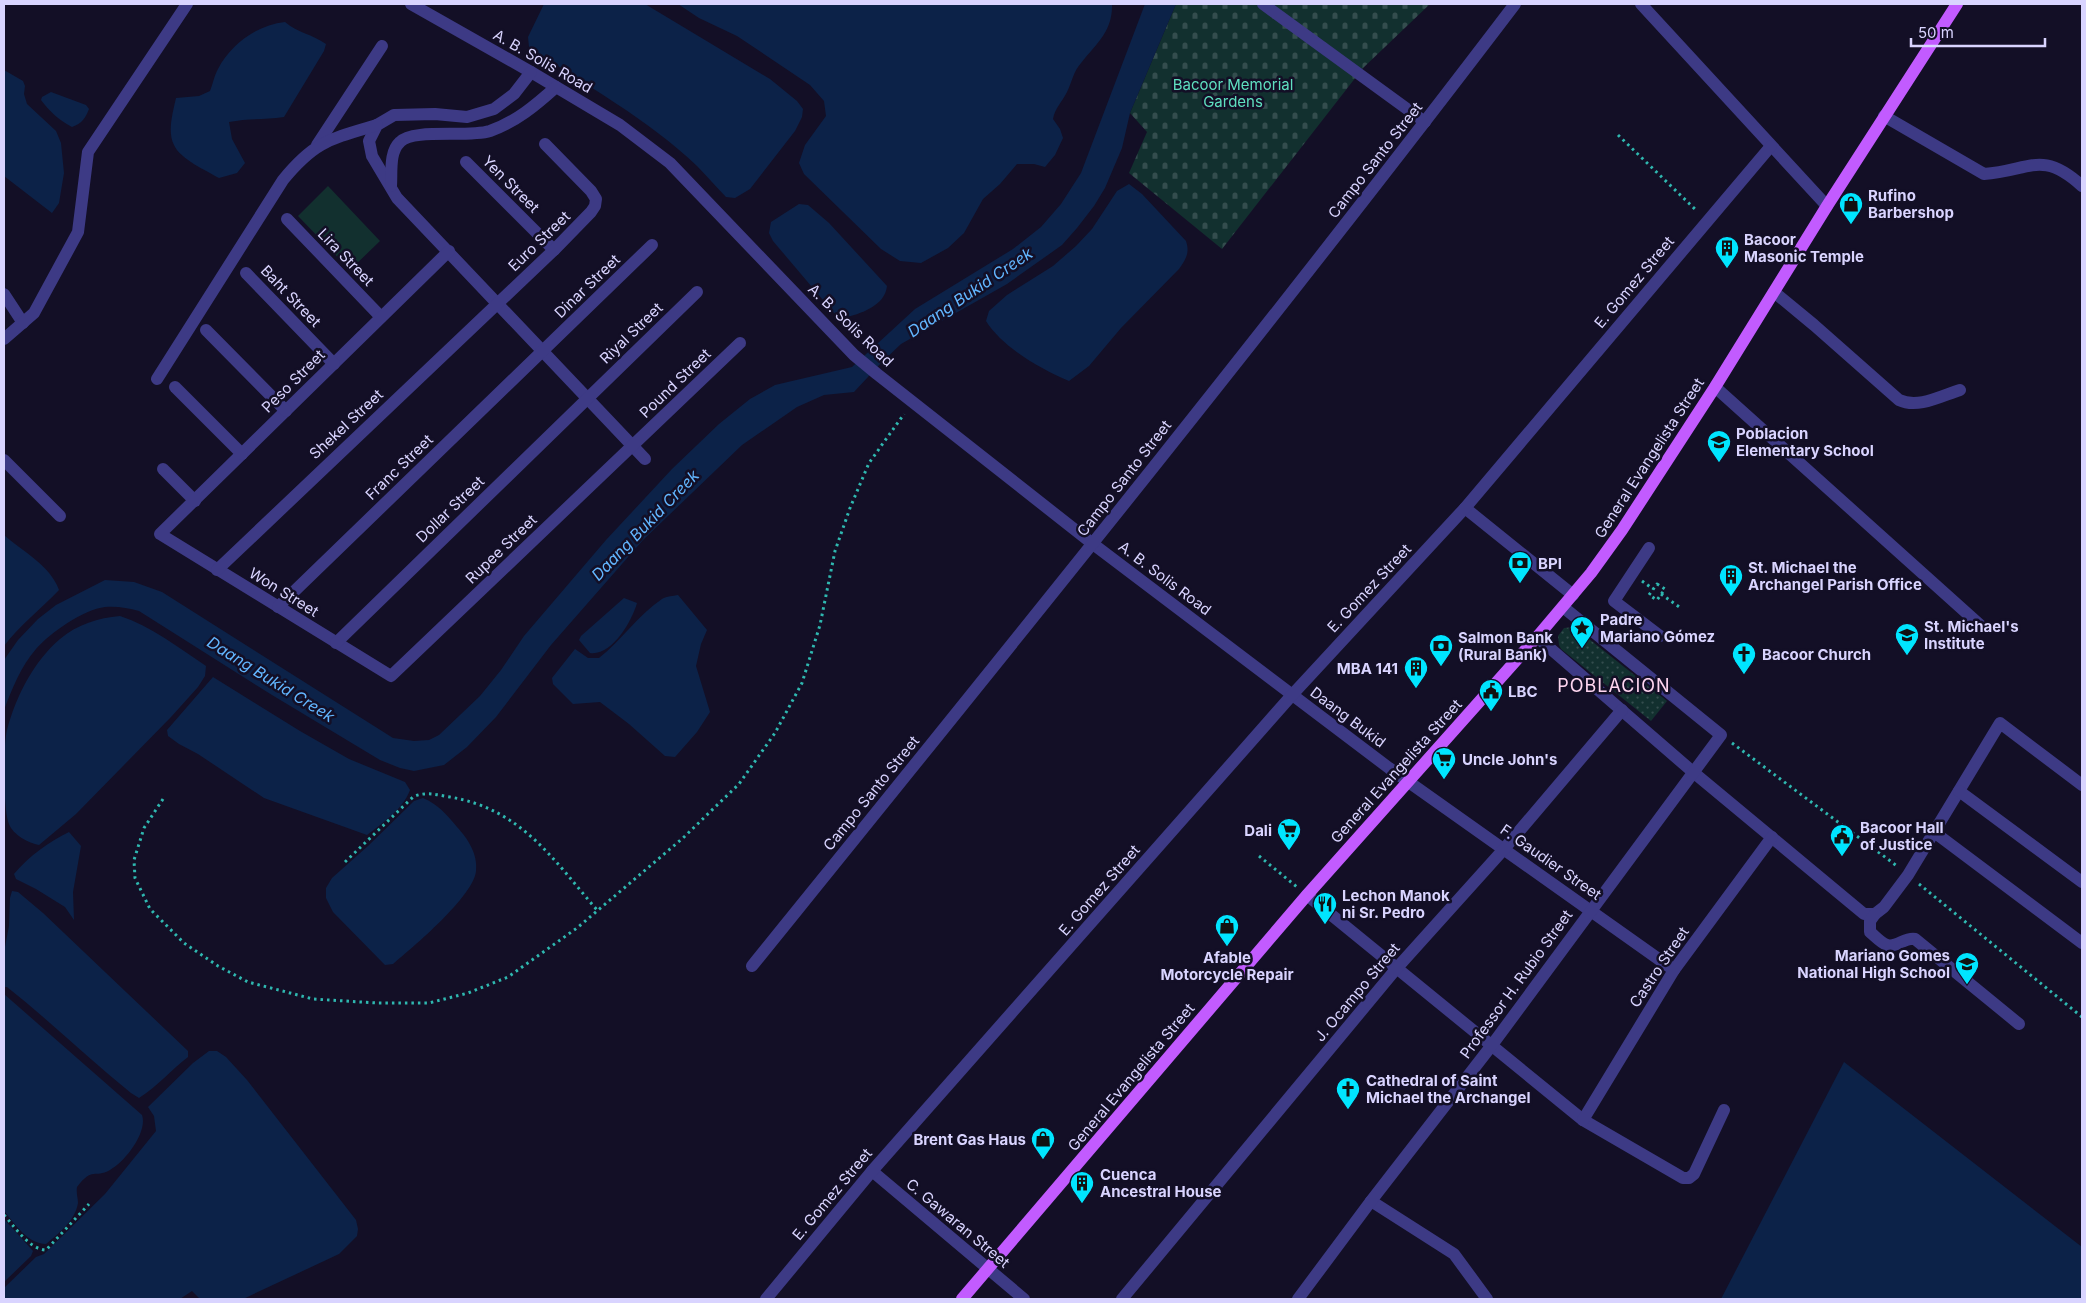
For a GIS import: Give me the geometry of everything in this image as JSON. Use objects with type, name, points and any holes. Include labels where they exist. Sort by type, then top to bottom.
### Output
[{"type":"main road","name":"General Evangelista Street","points":[[962,1299],[1307,895],[1573,595],[1622,530],[1715,387],[1827,206],[1957,4]]},
{"type":"street","points":[[4,339],[34,313],[78,232],[88,152],[187,4]]},
{"type":"street","name":"A. B. Solis Road","points":[[411,4],[620,125],[670,164],[854,355],[1093,544],[1292,695]]},
{"type":"street","points":[[1263,4],[1425,122]]},
{"type":"street","name":"Campo Santo Street","points":[[752,966],[1093,544],[1425,122],[1515,4]]},
{"type":"street","points":[[1641,4],[1827,206]]},
{"type":"street","points":[[315,147],[382,46]]},
{"type":"street","points":[[157,379],[283,180],[300,159],[315,147],[331,138],[377,125],[394,115],[435,114],[467,117],[494,109],[514,94],[531,72]]},
{"type":"street","points":[[391,186],[394,150],[401,140],[416,134],[452,135],[489,132],[528,112],[556,87]]},
{"type":"street","points":[[1884,116],[1984,174],[1999,173],[2034,164],[2054,166],[2068,174],[2082,186]]},
{"type":"street","points":[[377,125],[369,141],[372,156],[397,198],[544,350],[645,459]]},
{"type":"street","name":"Euro Street","points":[[498,303],[554,250],[595,206],[596,199],[584,183],[546,144]]},
{"type":"street","name":"E. Gomez Street","points":[[766,1299],[872,1172],[1292,695],[1465,508],[1771,146]]},
{"type":"street","name":"Yen Street","points":[[466,162],[554,250]]},
{"type":"street","name":"Lira Street","points":[[287,219],[381,317]]},
{"type":"street","name":"Dinar Street","points":[[544,350],[652,245]]},
{"type":"street","name":"Peso Street","points":[[160,534],[449,251]]},
{"type":"street","name":"Baht Street","points":[[246,273],[334,364]]},
{"type":"street","name":"Riyal Street","points":[[588,398],[697,292]]},
{"type":"street","points":[[1774,292],[1899,400],[1907,404],[1918,404],[1960,390]]},
{"type":"street","points":[[4,294],[23,323]]},
{"type":"street","name":"Shekel Street","points":[[217,570],[498,303]]},
{"type":"street","points":[[206,330],[286,411]]},
{"type":"street","name":"Pound Street","points":[[633,446],[740,343]]},
{"type":"street","name":"Franc Street","points":[[278,607],[544,350]]},
{"type":"street","points":[[175,387],[242,454]]},
{"type":"street","points":[[1715,387],[1980,625]]},
{"type":"street","name":"Dollar Street","points":[[336,643],[588,398]]},
{"type":"street","name":"Rupee Street","points":[[391,676],[633,446]]},
{"type":"street","points":[[4,460],[60,516]]},
{"type":"street","points":[[163,469],[195,501]]},
{"type":"street","points":[[1465,508],[1573,595]]},
{"type":"street","name":"Won Street","points":[[160,534],[391,676]]},
{"type":"street","points":[[1649,548],[1614,600],[1660,636]]},
{"type":"street","points":[[1562,607],[1721,735]]},
{"type":"street","points":[[1537,637],[1693,772],[1864,914],[1875,914]]},
{"type":"street","name":"Daang Bukid","points":[[1292,695],[1409,782]]},
{"type":"street","name":"J. Ocampo Street","points":[[1122,1299],[1396,969],[1504,849],[1622,710]]},
{"type":"street","points":[[2019,1024],[1915,938],[1887,945],[1870,932],[1870,922],[1908,875],[2000,723],[2082,786]]},
{"type":"street","name":"Professor H. Rubio Street","points":[[1298,1299],[1492,1045],[1721,735]]},
{"type":"street","name":"F. Gaudier Street","points":[[1409,782],[1674,970]]},
{"type":"street","points":[[1959,791],[2082,882]]},
{"type":"street","points":[[1934,832],[2082,943]]},
{"type":"street","name":"Castro Street","points":[[1583,1120],[1674,970],[1772,837]]},
{"type":"street","points":[[1307,895],[1583,1120],[1683,1178],[1689,1178],[1694,1174],[1724,1110]]},
{"type":"street","name":"C. Gawaran Street","points":[[872,1172],[1024,1299]]},
{"type":"street","points":[[1371,1201],[1454,1254],[1487,1299]]},
{"type":"path","points":[[1618,135],[1707,221]]},
{"type":"path","points":[[163,798],[144,828],[134,860],[135,878],[150,909],[184,943],[218,966],[248,982],[313,999],[377,1004],[429,1003],[468,993],[508,977],[577,928],[684,838],[739,784],[774,733],[802,683],[820,625],[835,551],[850,508],[869,463],[913,401]]},
{"type":"path","points":[[1657,584],[1665,589],[1661,594],[1657,600],[1649,595],[1657,584]]},
{"type":"path","points":[[1661,594],[1682,609]]},
{"type":"path","points":[[1721,735],[1908,875],[2082,1017]]},
{"type":"path","points":[[345,862],[412,797],[418,794],[430,794],[456,798],[504,815],[531,835],[597,910]]},
{"type":"path","points":[[1259,856],[1307,895]]},
{"type":"path","points":[[4,1215],[27,1240],[40,1250],[46,1250],[89,1204]]},
{"type":"green space","name":"Bacoor Memorial Gardens","points":[[1176,4],[1430,4],[1363,68],[1222,249],[1129,173],[1147,132],[1130,113]]},
{"type":"green space","points":[[328,186],[380,241],[350,270],[298,216]]},
{"type":"green space","points":[[1574,627],[1667,701],[1651,721],[1561,649],[1558,636],[1564,628]]},
{"type":"water","points":[[544,4],[645,4],[770,79],[797,101],[803,109],[802,117],[795,131],[750,189],[735,198],[726,197],[697,166],[658,133],[616,103],[529,47],[528,37]]},
{"type":"water","points":[[678,4],[1112,4],[1106,31],[1076,70],[1067,92],[1054,115],[1053,119],[1060,129],[1063,138],[1055,155],[1045,167],[1034,164],[1017,164],[1000,184],[983,199],[964,233],[948,248],[921,263],[900,261],[881,249],[804,174],[799,163],[805,145],[826,116],[824,101],[810,85],[737,36],[699,18]]},
{"type":"water","name":"Daang Bukid Creek","points":[[1145,4],[1176,4],[1130,113],[1122,148],[1105,188],[1094,206],[1062,245],[1007,284],[901,344],[854,392],[824,395],[797,407],[742,445],[643,540],[551,645],[496,717],[467,747],[444,765],[414,771],[380,760],[272,695],[139,611],[122,607],[105,607],[87,612],[50,636],[36,649],[21,670],[4,710],[4,660],[18,640],[38,619],[56,605],[105,580],[134,582],[162,592],[393,738],[414,741],[429,740],[439,735],[480,696],[501,670],[524,636],[606,540],[672,469],[719,424],[750,399],[775,385],[852,367],[915,309],[1013,249],[1041,227],[1061,204],[1081,173]]},
{"type":"water","points":[[285,22],[326,44],[324,51],[284,117],[229,122],[232,139],[245,163],[237,173],[219,178],[188,160],[174,145],[171,128],[176,98],[199,96],[210,91],[215,74],[223,60],[238,44],[246,37],[265,27]]},
{"type":"water","points":[[4,70],[23,81],[27,104],[56,131],[61,143],[64,173],[59,203],[52,213],[4,176]]},
{"type":"water","points":[[51,92],[86,105],[89,109],[83,120],[72,127],[55,115],[41,100],[42,97]]},
{"type":"water","points":[[1129,184],[1142,194],[1186,241],[1187,256],[1179,269],[1121,328],[1089,366],[1069,381],[1035,364],[1012,349],[993,331],[986,321],[989,311],[1007,295],[1053,266],[1076,246],[1092,229],[1117,191]]},
{"type":"water","points":[[799,204],[808,205],[829,223],[887,286],[882,299],[877,304],[857,314],[843,318],[834,313],[773,241],[769,233],[771,222]]},
{"type":"water","points":[[4,535],[43,566],[55,581],[59,590],[4,646]]},
{"type":"water","points":[[678,595],[707,630],[701,644],[696,666],[710,712],[697,732],[675,757],[665,756],[629,724],[600,702],[573,704],[553,684],[552,678],[575,649],[588,658],[599,658],[654,605],[664,598]]},
{"type":"water","points":[[624,598],[637,603],[626,628],[606,649],[590,653],[579,640],[581,636]]},
{"type":"water","points":[[120,616],[154,631],[206,666],[205,676],[198,687],[171,717],[76,814],[39,845],[22,838],[14,832],[7,817],[4,777],[5,749],[7,730],[15,705],[34,668],[60,639],[74,629],[88,623]]},
{"type":"water","points":[[213,677],[349,759],[405,782],[410,790],[407,797],[392,815],[367,835],[264,798],[168,736],[167,730]]},
{"type":"water","points":[[423,798],[442,810],[465,837],[474,853],[476,871],[473,882],[465,894],[441,921],[393,964],[385,965],[333,912],[326,898],[326,888],[332,878],[414,801]]},
{"type":"water","points":[[69,832],[81,846],[73,892],[74,920],[65,907],[16,879],[14,874],[40,850]]},
{"type":"water","points":[[12,891],[18,892],[43,913],[188,1051],[188,1057],[139,1098],[115,1080],[23,1000],[7,987],[4,987],[4,952],[9,926]]},
{"type":"water","points":[[4,994],[142,1115],[142,1130],[134,1146],[116,1166],[100,1174],[90,1175],[82,1181],[77,1187],[78,1203],[74,1215],[66,1226],[46,1244],[33,1241],[17,1227],[4,1211]]},
{"type":"water","points":[[209,1051],[217,1051],[226,1057],[247,1080],[356,1220],[357,1236],[339,1254],[243,1299],[200,1299],[192,1291],[180,1299],[4,1299],[4,1288],[36,1257],[44,1254],[105,1194],[156,1131],[154,1116],[148,1107],[193,1063]]},
{"type":"water","points":[[1844,1062],[2082,1247],[2082,1299],[1721,1299]]},
{"type":"water","points":[[4,1219],[33,1251],[31,1256],[4,1282]]},
{"type":"place","name":"Rufino Barbershop","points":[[1851,225]]},
{"type":"place","name":"Bacoor Masonic Temple","points":[[1727,269]]},
{"type":"place","name":"Poblacion Elementary School","points":[[1719,463]]},
{"type":"place","name":"BPI","points":[[1520,584]]},
{"type":"place","name":"St. Michael the Archangel Parish Office","points":[[1731,597]]},
{"type":"place","name":"Padre Mariano Gómez","points":[[1582,649]]},
{"type":"place","name":"St. Michael's Institute","points":[[1907,656]]},
{"type":"place","name":"Salmon Bank (Rural Bank)","points":[[1441,667]]},
{"type":"place","name":"Bacoor Church","points":[[1744,675]]},
{"type":"place","name":"MBA 141","points":[[1416,689]]},
{"type":"place","name":"LBC","points":[[1491,712]]},
{"type":"place","name":"Uncle John's","points":[[1444,780]]},
{"type":"place","name":"Dali","points":[[1289,851]]},
{"type":"place","name":"Bacoor Hall of Justice","points":[[1842,857]]},
{"type":"place","name":"Lechon Manok ni Sr. Pedro","points":[[1325,925]]},
{"type":"place","name":"Afable Motorcycle Repair","points":[[1227,947]]},
{"type":"place","name":"Mariano Gomes National High School","points":[[1967,985]]},
{"type":"place","name":"Cathedral of Saint Michael the Archangel","points":[[1348,1110]]},
{"type":"place","name":"Brent Gas Haus","points":[[1043,1160]]},
{"type":"place","name":"Cuenca Ancestral House","points":[[1082,1204]]},
{"type":"district","name":"POBLACION","points":[[1614,685]]}]
